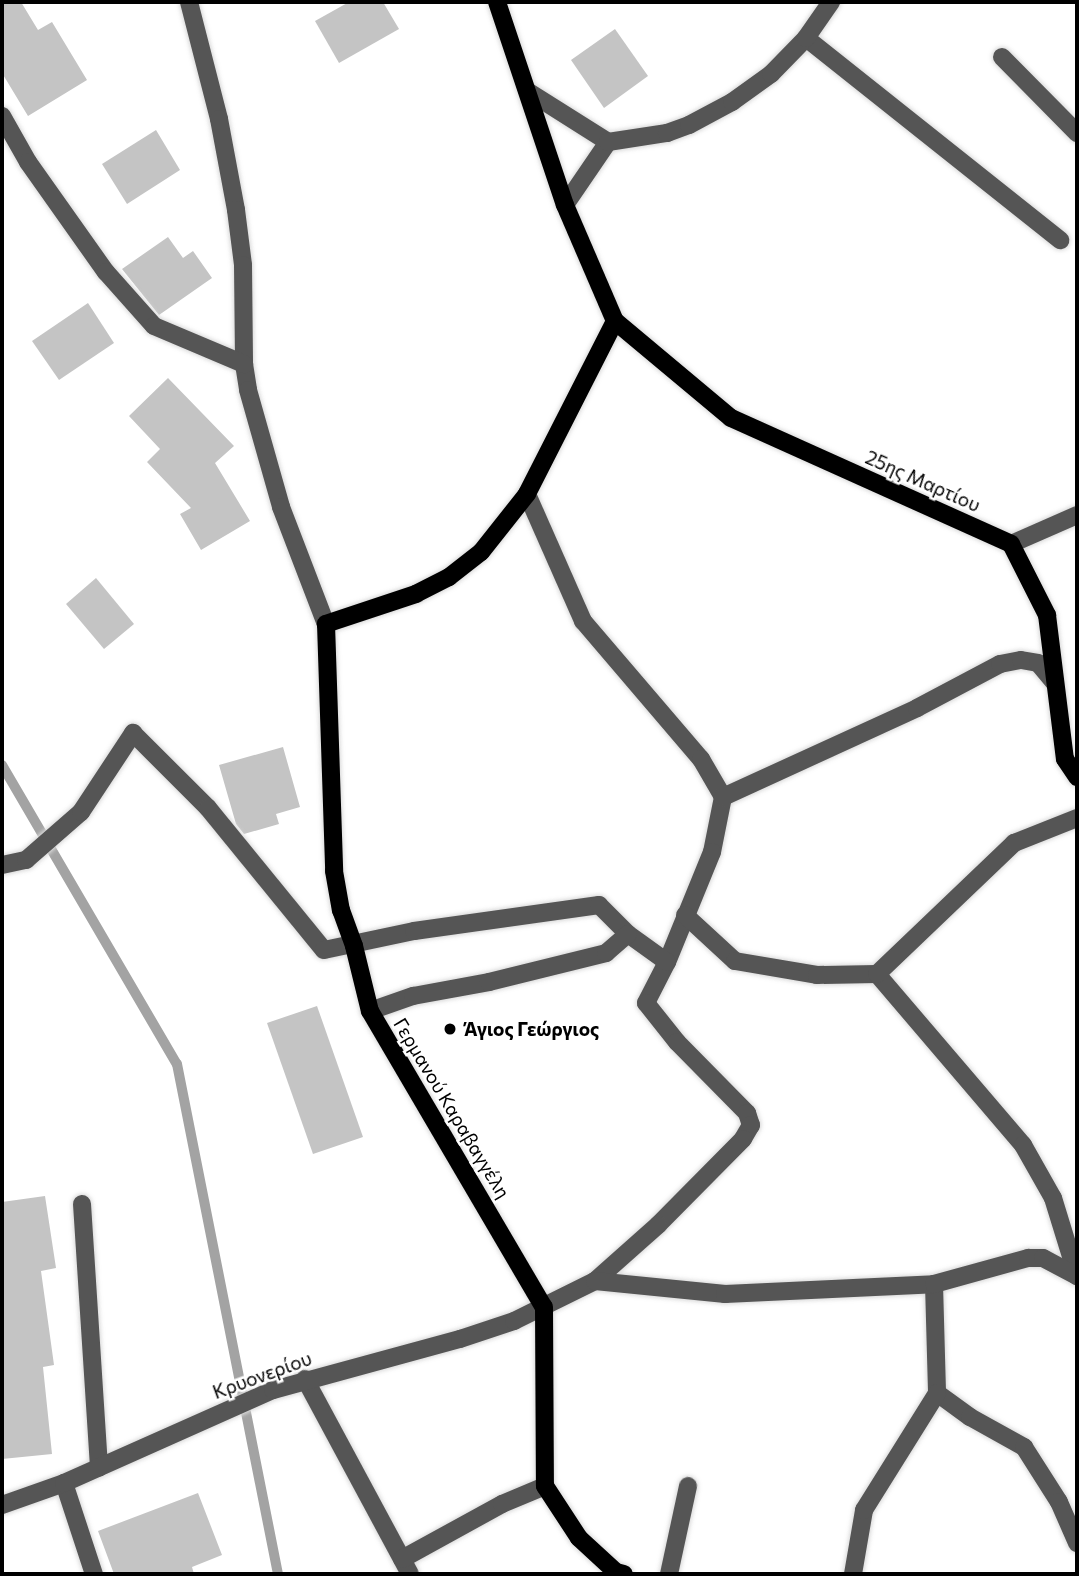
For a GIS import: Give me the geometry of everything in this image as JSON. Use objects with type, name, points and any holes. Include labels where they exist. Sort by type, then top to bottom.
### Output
[{"type":"main road","points":[[326,624],[416,594],[449,577],[481,552],[527,494],[615,321],[565,205],[498,2]]},
{"type":"main road","name":"25ης Μαρτίου","points":[[615,321],[731,418],[1011,544]]},
{"type":"main road","points":[[1011,544],[1047,615],[1065,759],[1077,777]]},
{"type":"main road","name":"Γερμανού Καραβαγγέλη","points":[[326,624],[334,871],[341,910],[354,946],[370,1011],[544,1307]]},
{"type":"main road","points":[[544,1307],[545,1486],[579,1538],[618,1573]]},
{"type":"street","points":[[189,2],[219,119],[236,210],[243,265],[244,364],[264,452],[281,507],[326,624]]},
{"type":"street","points":[[529,92],[608,142],[667,133],[711,115],[771,74],[806,38],[831,2]]},
{"type":"street","points":[[806,38],[1060,240]]},
{"type":"street","points":[[1002,57],[1077,134]]},
{"type":"street","points":[[2,116],[28,162],[106,272],[154,326],[244,364]]},
{"type":"street","points":[[565,205],[608,142]]},
{"type":"street","points":[[2,865],[26,860],[81,812],[133,733],[208,808],[324,950],[354,946],[414,931],[599,905],[628,934],[667,962],[712,852],[723,797],[701,759],[583,621],[527,494]]},
{"type":"street","points":[[1011,544],[1077,515]]},
{"type":"street","points":[[723,797],[917,708],[1000,664],[1021,660],[1038,663],[1054,682]]},
{"type":"street","points":[[685,915],[735,961],[817,975],[877,974],[1014,843],[1077,818]]},
{"type":"street","points":[[370,1011],[413,996],[489,982],[606,953],[628,934]]},
{"type":"street","name":"Κρυονερίου","points":[[2,1505],[64,1483],[273,1390],[305,1379],[460,1339],[544,1307],[595,1280],[659,1225],[743,1139],[751,1125],[747,1113],[677,1042],[646,1003],[667,962]]},
{"type":"street","points":[[877,974],[1023,1145],[1053,1198],[1077,1276]]},
{"type":"street","points":[[82,1204],[99,1467]]},
{"type":"street","points":[[595,1280],[725,1294],[934,1284],[1028,1258],[1043,1258],[1077,1276]]},
{"type":"street","points":[[853,1574],[864,1510],[937,1393],[934,1284]]},
{"type":"street","points":[[305,1379],[406,1566],[502,1504],[545,1486]]},
{"type":"street","points":[[937,1393],[970,1417],[1024,1447],[1059,1502],[1077,1543]]},
{"type":"street","points":[[64,1483],[94,1574]]},
{"type":"street","points":[[669,1574],[688,1486]]},
{"type":"building","points":[[2,2],[21,2],[38,30],[52,22],[87,80],[28,116],[2,73]]},
{"type":"building","points":[[349,2],[383,2],[399,29],[339,63],[315,21]]},
{"type":"building","points":[[615,29],[648,76],[604,108],[571,60]]},
{"type":"building","points":[[156,130],[180,170],[127,204],[102,164]]},
{"type":"building","points":[[168,237],[183,258],[193,251],[212,278],[159,315],[122,269]]},
{"type":"building","points":[[88,303],[114,343],[59,380],[32,341]]},
{"type":"building","points":[[168,378],[234,446],[215,463],[250,521],[201,550],[180,514],[191,508],[147,462],[160,449],[129,416]]},
{"type":"building","points":[[96,578],[134,624],[104,649],[66,604]]},
{"type":"building","points":[[283,747],[300,807],[276,814],[279,824],[244,834],[236,824],[219,765]]},
{"type":"building","points":[[317,1006],[363,1137],[313,1154],[267,1023]]},
{"type":"building","points":[[45,1196],[56,1268],[41,1271],[54,1365],[43,1367],[52,1454],[2,1459],[2,1202]]},
{"type":"building","points":[[198,1493],[222,1555],[192,1567],[194,1574],[114,1574],[98,1531]]},
{"type":"waterway","points":[[2,765],[177,1064],[278,1574]]},
{"type":"place","name":"Άγιος Γεώργιος","points":[[450,1029]]}]
